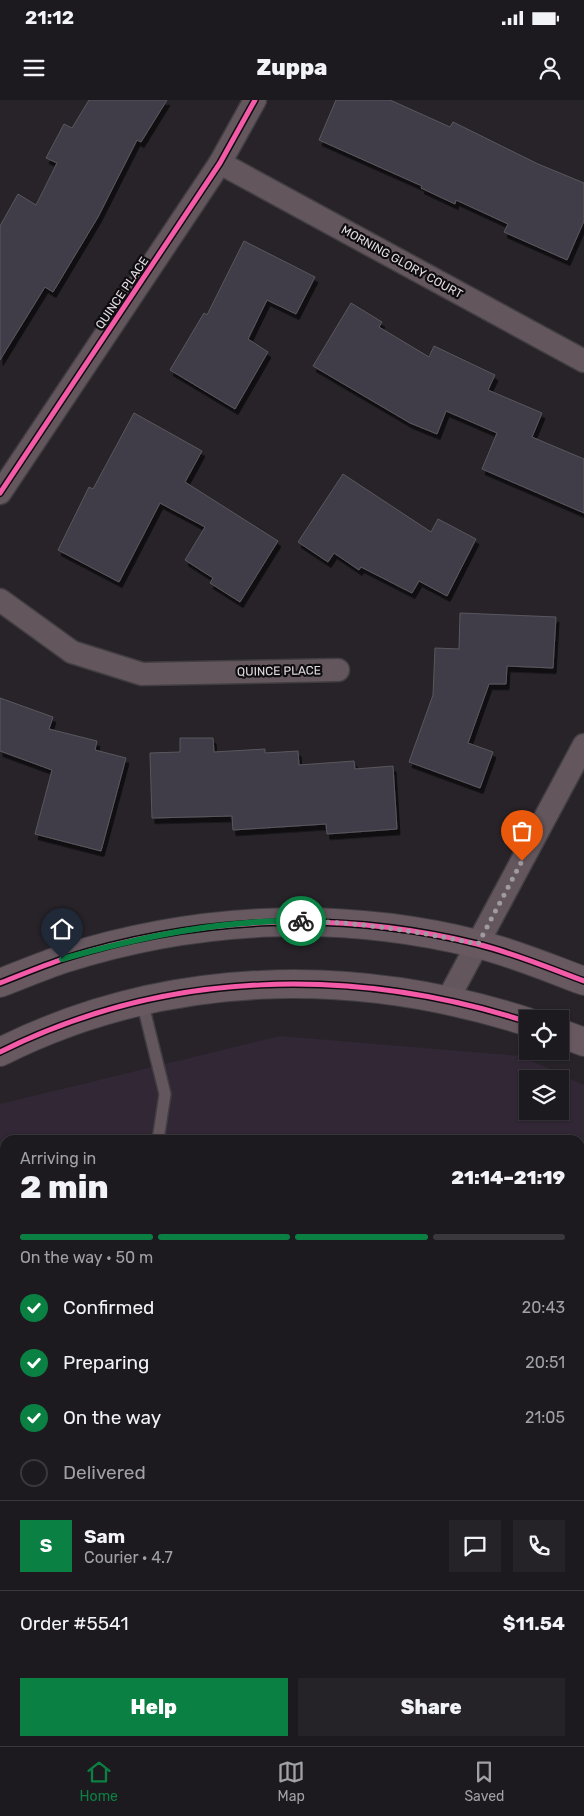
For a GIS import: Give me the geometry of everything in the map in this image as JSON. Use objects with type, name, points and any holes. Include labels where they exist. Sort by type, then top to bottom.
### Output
[{"type":"main road","points":[[0,983],[62,959],[127,941],[201,927],[270,921],[334,922],[402,929],[478,944],[535,962],[584,981]]},
{"type":"main road","points":[[0,1052],[23,1040],[82,1018],[142,1001],[210,989],[272,983],[331,984],[388,989],[447,1001],[519,1020]]},
{"type":"main road","points":[[569,1036],[584,1042]]},
{"type":"street","name":"QUINCE PLACE","points":[[0,493],[220,163],[255,100]]},
{"type":"street","name":"MORNING GLORY COURT","points":[[220,163],[584,361]]},
{"type":"street","name":"QUINCE PLACE","points":[[0,600],[72,652],[142,674],[338,670]]},
{"type":"street","points":[[447,1001],[584,745]]},
{"type":"lane","points":[[142,1001],[165,1094],[159,1135]]},
{"type":"shaded area","points":[[280,1036],[519,1056],[519,1060],[530,1060],[551,1070],[519,1070],[519,1120],[569,1120],[569,1078],[584,1085],[584,1135],[0,1135],[0,1104]]},
{"type":"building","points":[[89,100],[167,100],[141,142],[137,140],[98,217],[53,292],[45,287],[0,360],[0,226],[18,194],[36,205],[57,163],[46,158],[64,124],[72,128]]},
{"type":"building","points":[[336,100],[390,100],[450,127],[453,122],[538,164],[584,183],[584,221],[567,260],[504,232],[508,224],[456,200],[455,204],[421,188],[422,186],[319,140]]},
{"type":"building","points":[[244,241],[315,277],[296,314],[267,300],[248,339],[268,352],[235,409],[170,370],[204,313],[207,315]]},
{"type":"building","points":[[351,303],[382,322],[379,327],[429,357],[434,346],[495,375],[488,390],[542,413],[532,437],[584,459],[584,513],[482,469],[497,433],[446,411],[437,434],[410,423],[313,366]]},
{"type":"building","points":[[134,413],[202,451],[185,482],[278,541],[240,602],[210,583],[213,578],[185,560],[205,527],[160,503],[119,582],[58,550],[89,487],[93,489]]},
{"type":"building","points":[[343,474],[431,532],[438,519],[476,539],[447,596],[419,581],[412,593],[361,567],[359,570],[334,553],[328,562],[298,542]]},
{"type":"building","points":[[460,613],[556,617],[553,668],[507,666],[506,684],[489,684],[468,743],[493,752],[480,788],[409,762],[433,695],[435,648],[459,649]]},
{"type":"building","points":[[0,698],[53,717],[49,729],[97,741],[95,750],[126,758],[101,851],[35,834],[52,770],[0,751]]},
{"type":"building","points":[[180,738],[213,738],[214,752],[265,749],[265,753],[298,751],[299,765],[354,761],[355,769],[393,766],[397,829],[327,834],[326,824],[233,830],[232,816],[152,818],[150,753],[180,752]]},
{"type":"cycle path","points":[[0,493],[220,163],[255,100]]},
{"type":"cycle path","points":[[0,983],[63,959],[165,934],[217,926],[321,922],[374,926],[425,933],[477,944],[531,961],[584,981]]},
{"type":"cycle path","points":[[0,1052],[63,1025],[128,1004],[194,991],[261,985],[328,985],[395,991],[462,1004],[519,1020]]},
{"type":"way so far","points":[[301,921],[334,922],[402,929],[478,944],[522,861]]},
{"type":"route","points":[[62,959],[127,941],[201,927],[270,921],[301,921]]}]
